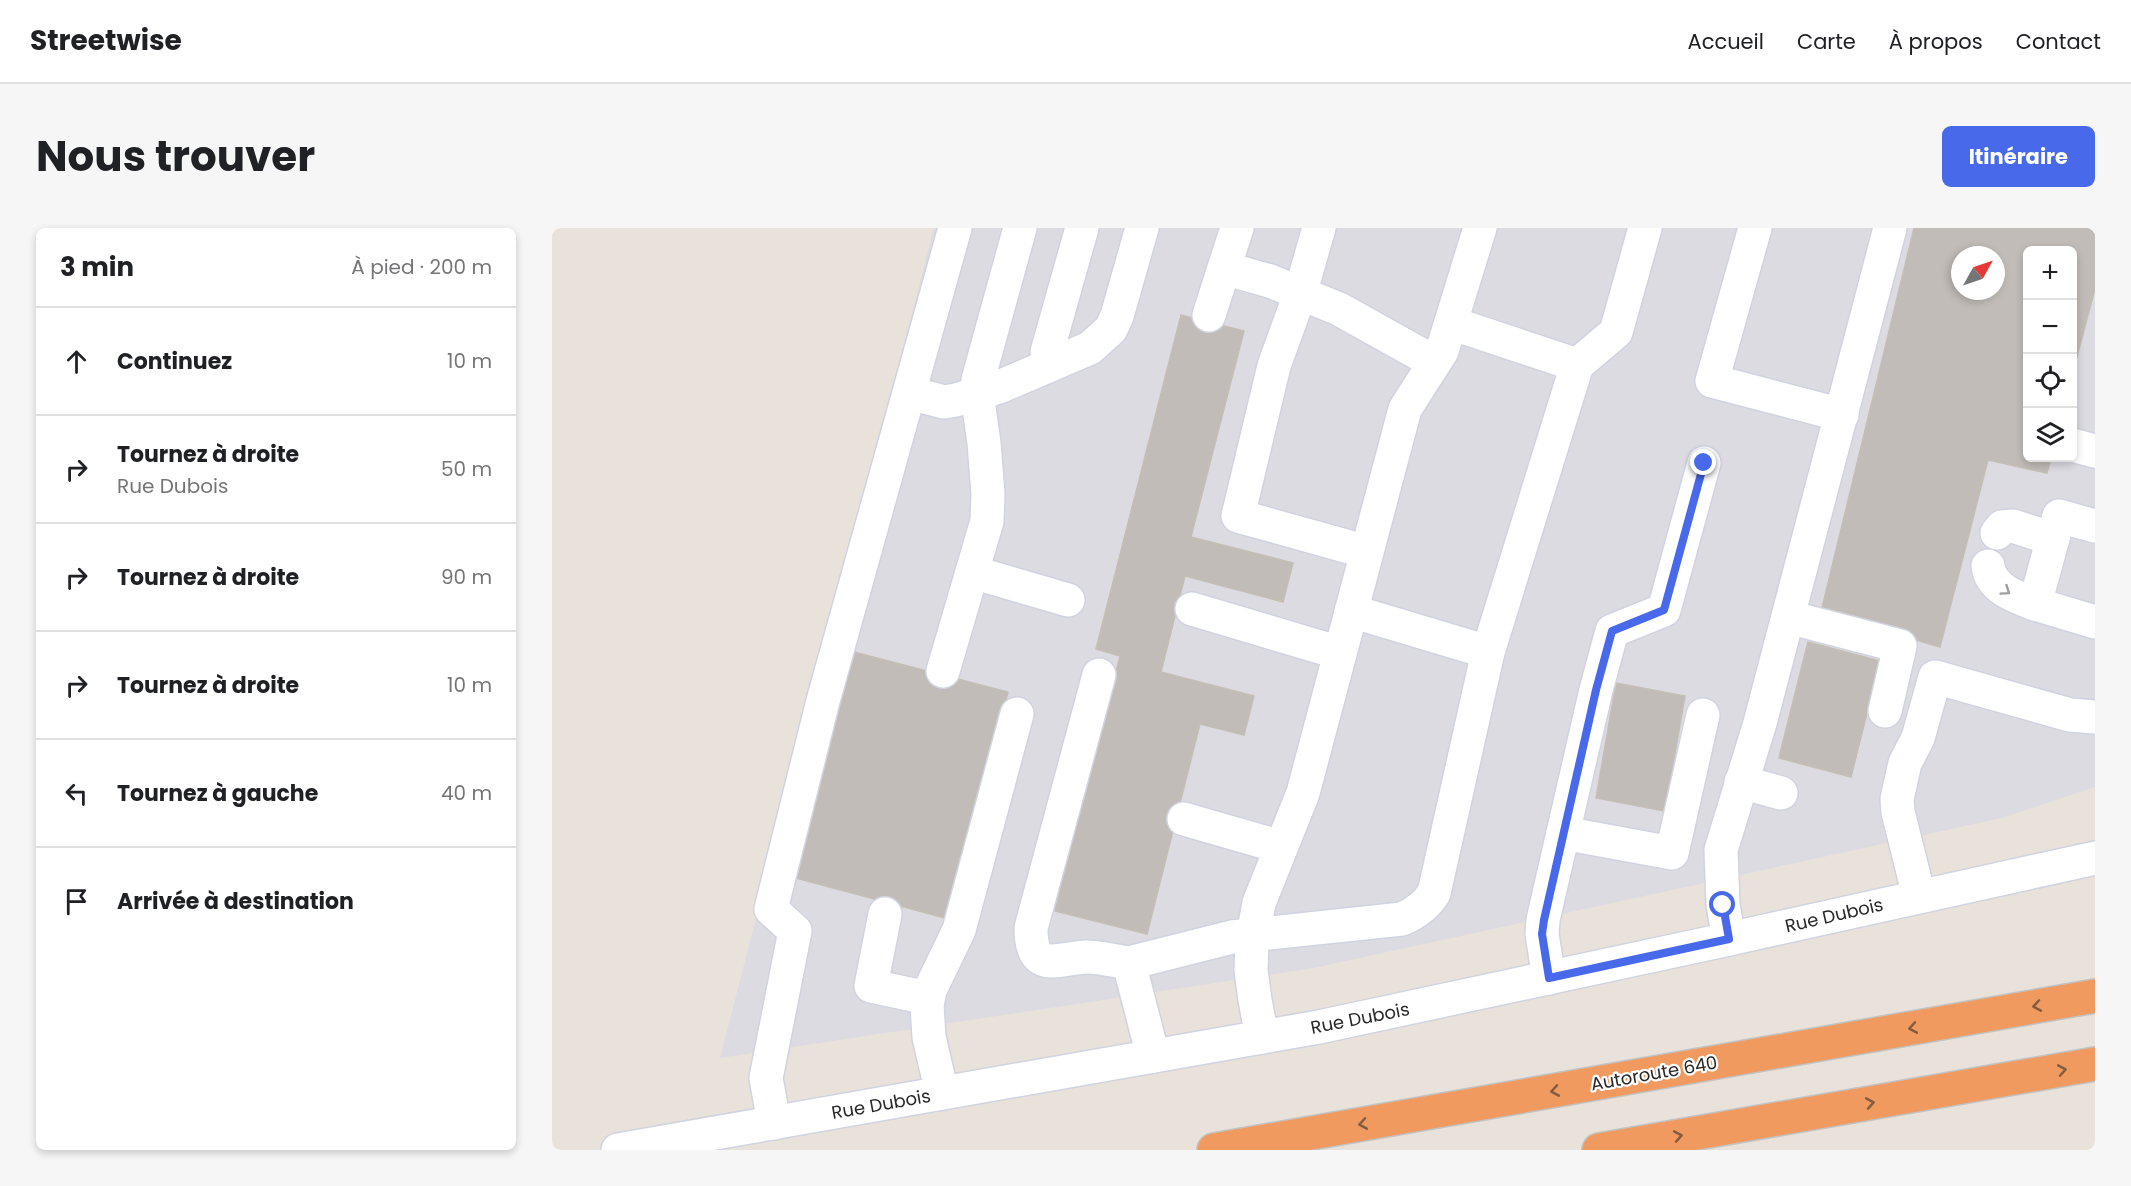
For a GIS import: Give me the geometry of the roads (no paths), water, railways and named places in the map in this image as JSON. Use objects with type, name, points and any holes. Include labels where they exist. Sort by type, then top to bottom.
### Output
[{"type":"highway","name":"Autoroute 640","points":[[1214,1150],[1280,1144],[2095,996]]},
{"type":"highway","points":[[1599,1150],[2095,1064]]},
{"type":"street","points":[[774,1123],[765,1078],[795,931],[771,909],[823,701],[955,228]]},
{"type":"street","points":[[943,671],[987,521],[984,443],[977,394],[978,380],[1020,228]]},
{"type":"street","points":[[1048,366],[1047,352],[1082,228]]},
{"type":"street","points":[[910,393],[944,402],[956,400],[999,387],[1090,348],[1111,329],[1117,316],[1142,228]]},
{"type":"street","points":[[1209,315],[1237,228]]},
{"type":"street","points":[[1319,228],[1300,294],[1274,366],[1260,433],[1238,516],[1367,552]]},
{"type":"street","points":[[1262,1037],[1251,970],[1253,934],[1259,903],[1303,793],[1405,409],[1442,351],[1480,228]]},
{"type":"street","points":[[1099,675],[1031,928],[1031,939],[1037,956],[1050,962],[1090,957],[1129,963],[1232,937],[1402,919],[1428,903],[1438,880],[1488,652],[1577,365],[1616,332],[1645,228]]},
{"type":"street","points":[[1755,228],[1712,381],[1842,415]]},
{"type":"street","points":[[1729,939],[1723,905],[1721,850],[1760,723],[1890,228]]},
{"type":"street","points":[[1224,268],[1270,281],[1339,309],[1434,362]]},
{"type":"street","points":[[1450,323],[1577,365]]},
{"type":"street","points":[[2077,446],[2095,451]]},
{"type":"street","points":[[1549,978],[1543,946],[1543,927],[1596,690],[1612,631],[1664,610],[1704,463]]},
{"type":"street","points":[[2035,604],[2059,516],[2095,526]]},
{"type":"street","points":[[1997,533],[2002,527],[2013,526],[2053,539]]},
{"type":"street","points":[[1988,566],[1990,575],[1999,586],[2016,597],[2095,622]]},
{"type":"street","points":[[972,572],[1068,600]]},
{"type":"street","points":[[1192,609],[1340,653]]},
{"type":"street","points":[[1351,611],[1488,652]]},
{"type":"street","points":[[1788,617],[1900,646],[1885,711]]},
{"type":"street","points":[[1918,896],[1897,799],[1905,763],[1918,738],[1935,677],[2070,715],[2095,717]]},
{"type":"street","points":[[942,1093],[926,1017],[928,998],[959,930],[1017,714]]},
{"type":"street","points":[[1563,833],[1672,853],[1703,715]]},
{"type":"street","points":[[1741,782],[1781,794]]},
{"type":"street","points":[[1184,819],[1281,847]]},
{"type":"street","name":"Rue Dubois","points":[[618,1150],[1331,1025],[2095,858]]},
{"type":"street","points":[[885,914],[871,986],[928,998]]},
{"type":"street","points":[[1129,963],[1153,1056]]}]
